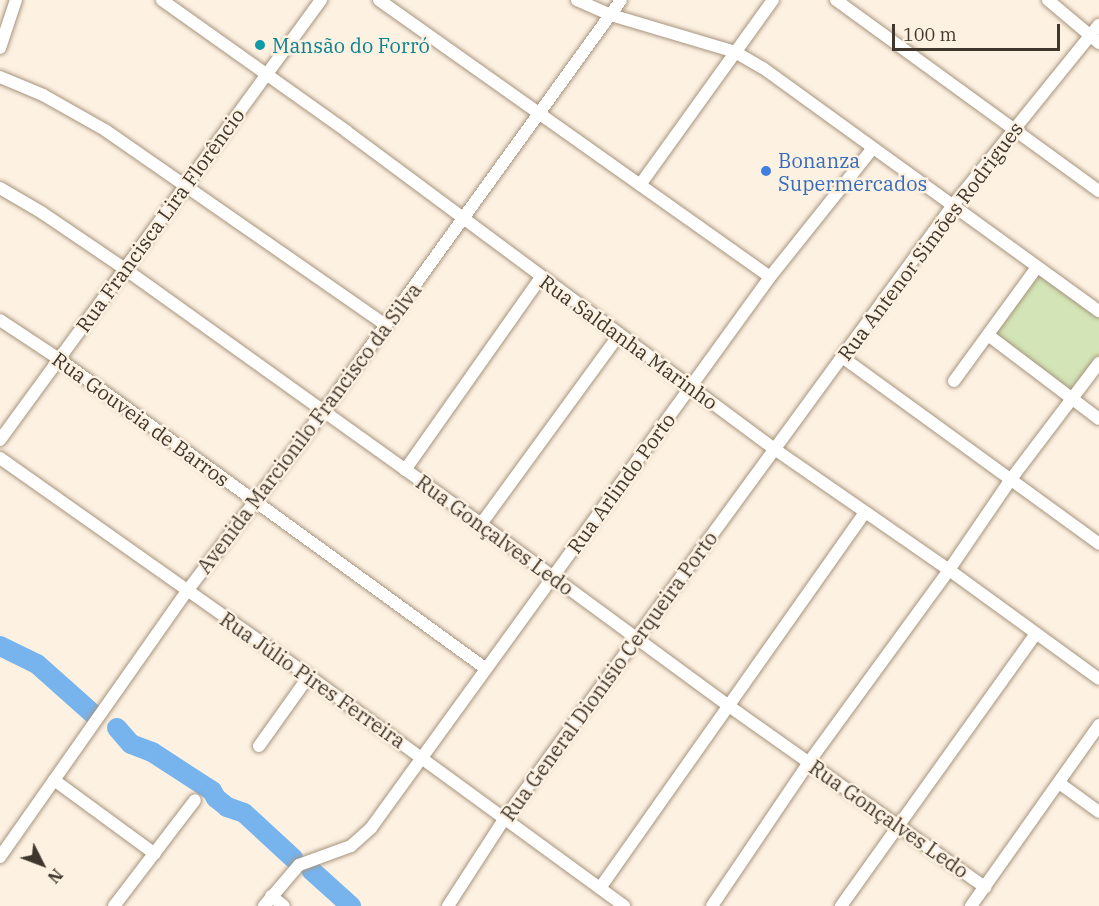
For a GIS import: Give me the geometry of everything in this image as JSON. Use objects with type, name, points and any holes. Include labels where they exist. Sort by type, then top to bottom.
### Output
[{"type":"street","points":[[0,48],[16,0]]},
{"type":"street","name":"Rua Saldanha Marinho","points":[[162,0],[266,72],[773,448],[949,570],[1099,679]]},
{"type":"street","name":"Rua Francisca Lira Florêncio","points":[[0,440],[266,72],[321,0]]},
{"type":"street","points":[[379,0],[770,277]]},
{"type":"street","points":[[577,0],[610,15],[735,52],[763,68],[1099,311]]},
{"type":"street","name":"Avenida Marcionilo Francisco da Silva","points":[[0,857],[187,591],[323,412],[621,0]]},
{"type":"street","points":[[640,185],[773,0]]},
{"type":"street","points":[[836,0],[1014,127],[1099,191]]},
{"type":"street","points":[[1048,0],[1095,40]]},
{"type":"street","name":"Rua Antenor Simões Rodrigues","points":[[773,448],[953,205],[1014,127],[1095,40],[1099,25]]},
{"type":"street","points":[[0,77],[64,107],[186,185],[386,325]]},
{"type":"street","name":"Rua Arlindo Porto","points":[[267,901],[299,865],[351,846],[360,839],[423,759],[484,668],[770,277],[873,148]]},
{"type":"street","name":"Rua Gonçalves Ledo","points":[[0,188],[125,269],[482,525],[729,706],[986,887]]},
{"type":"street","points":[[954,381],[1037,267]]},
{"type":"street","points":[[405,470],[541,277]]},
{"type":"street","name":"Rua Gouveia de Barros","points":[[0,320],[58,359],[484,668]]},
{"type":"street","points":[[482,525],[620,335]]},
{"type":"street","points":[[988,335],[1099,419]]},
{"type":"street","points":[[842,357],[1099,544]]},
{"type":"street","points":[[712,906],[809,762],[949,570],[1011,479],[1099,363]]},
{"type":"street","name":"Rua General Dionísio Cerqueira Porto","points":[[448,906],[505,818],[773,448]]},
{"type":"street","name":"Rua Júlio Pires Ferreira","points":[[0,458],[309,676],[624,906]]},
{"type":"street","points":[[600,888],[865,513]]},
{"type":"street","points":[[841,906],[1036,634]]},
{"type":"street","points":[[259,746],[309,676]]},
{"type":"street","points":[[971,906],[1099,725]]},
{"type":"street","points":[[54,780],[155,854]]},
{"type":"street","points":[[1059,783],[1099,812]]},
{"type":"street","points":[[114,906],[195,800]]},
{"type":"street","points":[[267,901],[284,906]]},
{"type":"green space","points":[[1037,267],[1099,311],[1099,363],[1073,398],[988,335]]},
{"type":"waterway","points":[[0,646],[37,664],[92,713]]},
{"type":"waterway","points":[[117,728],[131,744],[152,752],[212,791],[216,798],[227,807],[244,813],[293,858]]},
{"type":"waterway","points":[[311,870],[351,906]]},
{"type":"place","name":"Mansão do Forró","points":[[260,45]]},
{"type":"place","name":"Bonanza Supermercados","points":[[766,171]]}]
